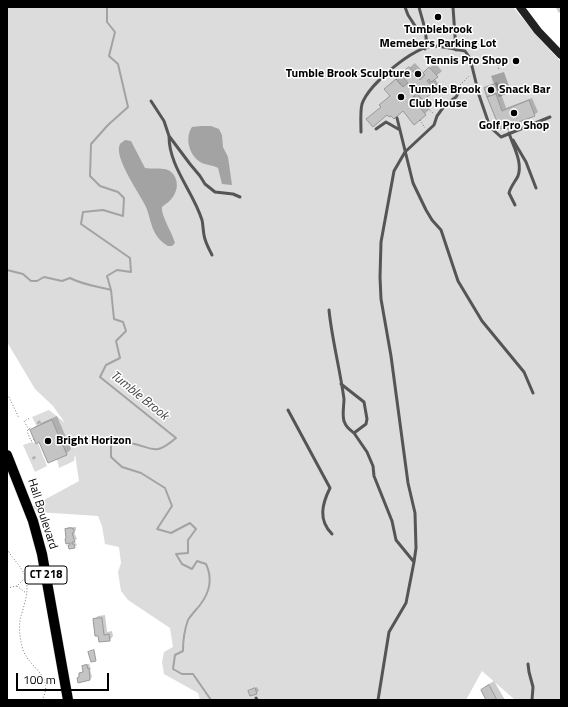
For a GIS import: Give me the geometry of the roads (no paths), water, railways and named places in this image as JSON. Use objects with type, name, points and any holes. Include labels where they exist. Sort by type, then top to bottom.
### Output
[{"type":"main road","points":[[520,7],[538,31],[561,55]]},
{"type":"main road","name":"Hall Boulevard","points":[[7,455],[33,521],[42,554],[68,700]]},
{"type":"lane","points":[[405,7],[408,15],[419,32]]},
{"type":"lane","points":[[419,7],[424,27],[426,44],[425,49]]},
{"type":"lane","points":[[453,7],[456,50]]},
{"type":"lane","points":[[361,132],[362,104],[374,85],[402,60],[434,46],[465,51],[470,58],[479,94],[490,127],[501,137],[550,117]]},
{"type":"lane","points":[[378,700],[389,632],[406,603],[416,548],[415,513],[408,483],[391,356],[381,299],[380,277],[382,242],[394,171],[404,152],[434,126],[437,116],[445,105],[456,97],[458,89]]},
{"type":"lane","points":[[151,101],[164,120],[169,136],[169,148],[180,175],[192,196],[202,220],[204,236],[212,255]]},
{"type":"lane","points":[[397,118],[404,152],[413,183],[426,210],[441,230],[458,281],[482,321],[524,372],[533,393]]},
{"type":"lane","points":[[376,129],[386,122],[400,130]]},
{"type":"lane","points":[[509,133],[526,162],[536,188]]},
{"type":"lane","points":[[509,133],[519,162],[518,176],[511,186],[509,193],[515,205]]},
{"type":"lane","points":[[169,136],[205,184],[215,192],[233,194],[240,197]]},
{"type":"lane","points":[[329,310],[344,400],[344,420],[348,428],[354,432],[367,452],[373,466],[374,476],[392,522],[396,540],[414,562]]},
{"type":"lane","points":[[341,384],[364,402],[367,419],[366,424],[354,432]]},
{"type":"lane","points":[[288,410],[330,488],[323,505],[322,517],[327,529],[332,534]]},
{"type":"lane","points":[[528,664],[533,687],[532,700]]},
{"type":"waterway","name":"Tumble Brook","points":[[107,7],[107,22],[115,32],[109,56],[118,64],[128,107],[108,125],[91,144],[90,176],[100,186],[118,192],[124,198],[123,216],[103,210],[83,212],[81,224],[130,258],[131,272],[117,270],[107,276],[111,290],[114,319],[123,322],[126,331],[116,341],[120,358],[106,365],[100,377],[176,438],[169,444],[158,449],[128,443],[111,444],[111,457],[122,467],[141,473],[165,488],[172,506],[157,529],[171,533],[190,523],[196,529],[188,540],[188,553],[176,554],[182,564],[192,569],[197,561],[206,564],[210,580],[206,595],[188,620],[184,636],[183,651],[175,655],[173,669],[182,674],[193,674],[211,700]]},
{"type":"waterway","points":[[7,270],[23,274],[31,281],[37,281],[44,277],[62,281],[70,278],[85,284],[111,290]]},
{"type":"place","name":"Tumblebrook Memebers Parking Lot","points":[[438,17]]},
{"type":"place","name":"Tennis Pro Shop","points":[[516,61]]},
{"type":"place","name":"Tumble Brook Sculpture","points":[[418,74]]},
{"type":"place","name":"Snack Bar","points":[[491,90]]},
{"type":"place","name":"Tumble Brook Club House","points":[[401,97]]},
{"type":"place","name":"Golf Pro Shop","points":[[514,113]]},
{"type":"place","name":"Bright Horizon","points":[[48,441]]}]
